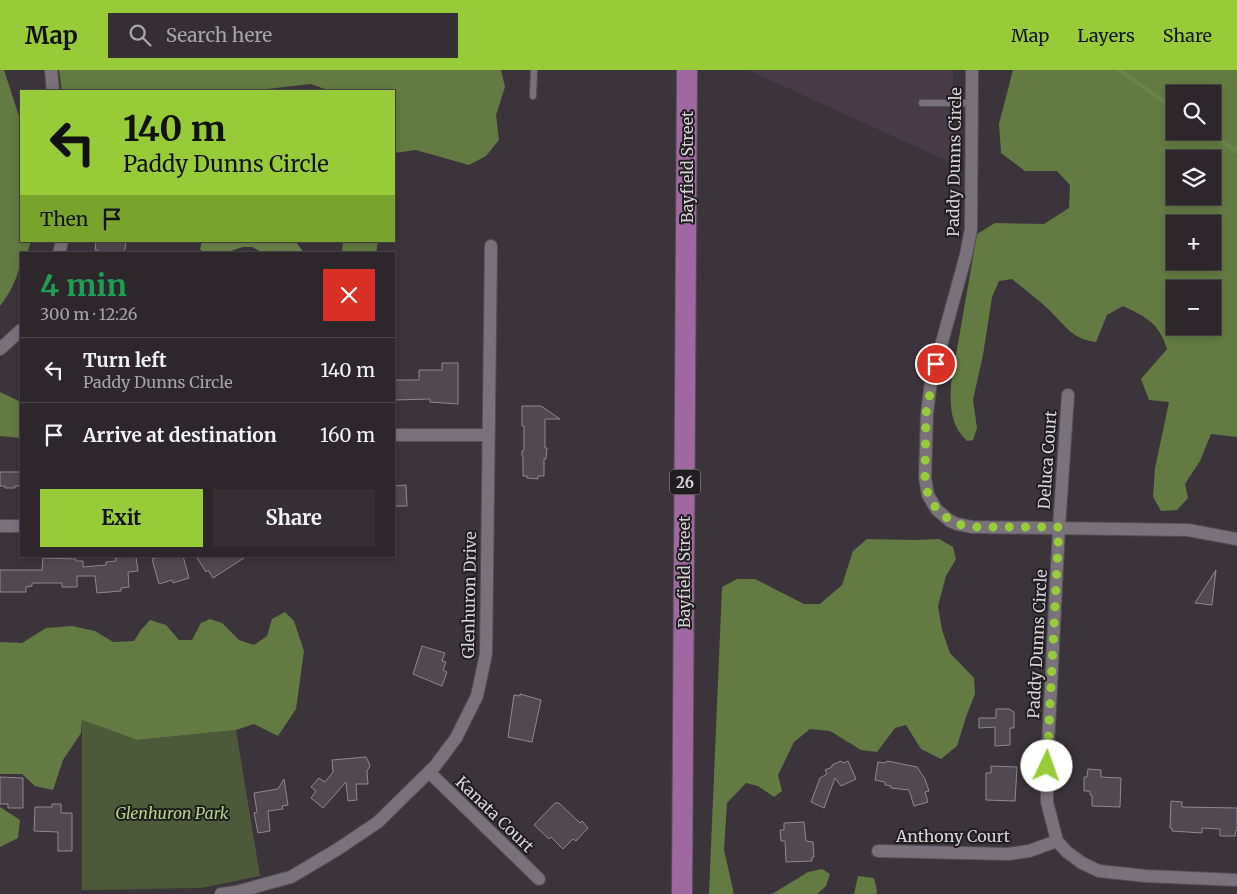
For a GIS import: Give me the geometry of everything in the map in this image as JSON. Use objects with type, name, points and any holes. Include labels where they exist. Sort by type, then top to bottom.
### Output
[{"type":"main road","name":"Bayfield Street","points":[[682,894],[687,70]]},
{"type":"street","points":[[51,70],[53,90]]},
{"type":"street","name":"Paddy Dunns Circle","points":[[972,70],[971,229],[966,256],[932,382],[926,413],[926,486],[932,502],[943,516],[957,524],[972,527],[1188,530],[1237,540]]},
{"type":"street","name":"Glenhuron Drive","points":[[221,894],[236,892],[291,877],[378,822],[429,772],[446,752],[465,724],[477,696],[486,654],[491,246]]},
{"type":"street","points":[[0,350],[20,331]]},
{"type":"street","name":"Deluca Court","points":[[1059,527],[1068,395]]},
{"type":"street","points":[[395,435],[488,435]]},
{"type":"street","points":[[0,526],[20,526]]},
{"type":"street","name":"Paddy Dunns Circle","points":[[1057,841],[1047,802],[1047,766],[1059,527]]},
{"type":"street","name":"Kanata Court","points":[[429,772],[539,878]]},
{"type":"street","points":[[1057,841],[1075,858],[1099,871],[1146,876],[1237,880]]},
{"type":"street","name":"Anthony Court","points":[[878,851],[1008,854],[1029,851],[1057,841]]},
{"type":"lane","points":[[532,96],[534,70]]},
{"type":"lane","points":[[922,103],[972,103]]},
{"type":"shaded area","points":[[0,70],[4,70],[20,119],[20,242],[31,242],[28,252],[20,252],[20,264],[15,282],[0,306]]},
{"type":"shaded area","points":[[59,70],[501,70],[505,87],[496,115],[499,140],[486,156],[469,165],[416,150],[395,153],[395,90],[327,90],[311,84],[259,90],[62,90]]},
{"type":"shaded area","points":[[748,70],[953,70],[952,163]]},
{"type":"shaded area","points":[[1013,70],[1237,70],[1237,437],[1211,434],[1200,461],[1185,484],[1188,498],[1177,510],[1161,511],[1153,497],[1155,468],[1169,402],[1149,400],[1141,379],[1167,349],[1160,333],[1151,322],[1123,306],[1107,315],[1096,342],[1080,338],[1074,334],[1046,307],[1012,279],[999,281],[992,297],[983,355],[973,400],[977,428],[973,440],[967,441],[961,435],[954,422],[951,407],[951,384],[977,234],[995,223],[1044,224],[1069,208],[1070,185],[1057,171],[1025,171],[1001,153],[999,124]]},
{"type":"shaded area","points":[[202,242],[296,242],[303,252],[261,252],[252,247],[243,247],[227,252],[202,252],[200,249]]},
{"type":"shaded area","points":[[343,242],[378,242],[376,252],[342,252]]},
{"type":"shaded area","points":[[0,392],[20,402],[20,438],[0,436]]},
{"type":"shaded area","points":[[867,539],[939,539],[953,547],[956,559],[946,576],[938,606],[942,630],[950,653],[974,678],[975,694],[957,746],[941,759],[921,749],[906,725],[895,728],[877,752],[861,750],[830,731],[810,729],[794,742],[778,775],[782,791],[774,797],[758,786],[746,783],[727,803],[724,850],[734,894],[709,894],[722,587],[737,579],[755,579],[804,604],[820,604],[842,585],[853,551]]},
{"type":"shaded area","points":[[285,612],[294,621],[304,651],[296,709],[278,736],[254,724],[236,730],[137,740],[82,720],[81,733],[63,760],[53,790],[35,786],[22,774],[0,774],[0,642],[22,643],[46,628],[72,626],[95,631],[113,642],[134,641],[150,620],[166,625],[179,640],[192,640],[201,623],[210,619],[222,623],[239,640],[254,645],[267,636],[272,619]]},
{"type":"shaded area","points":[[0,807],[20,820],[18,838],[0,847]]},
{"type":"shaded area","points":[[822,869],[830,874],[826,886],[817,894],[772,894],[808,872]]},
{"type":"shaded area","points":[[858,876],[874,878],[876,894],[854,894]]},
{"type":"green space","name":"Glenhuron Park","points":[[82,720],[137,740],[236,730],[260,876],[201,888],[82,890]]},
{"type":"building","points":[[96,242],[126,242],[123,252],[98,252],[98,250],[95,250]]},
{"type":"building","points":[[442,363],[458,363],[458,404],[430,402],[430,399],[395,400],[395,380],[419,380],[419,370],[442,370]]},
{"type":"building","points":[[522,406],[541,406],[560,419],[545,419],[546,459],[544,459],[544,476],[538,476],[538,479],[523,476],[524,426],[522,426]]},
{"type":"building","points":[[0,472],[20,472],[20,486],[5,488],[5,486],[0,486]]},
{"type":"building","points":[[406,485],[407,506],[395,506],[395,486]]},
{"type":"building","points":[[136,557],[138,571],[128,572],[129,587],[121,588],[121,591],[97,593],[95,576],[77,576],[77,587],[62,587],[62,583],[32,583],[32,586],[26,587],[26,592],[0,592],[0,570],[42,570],[43,558],[76,559],[76,561],[83,561],[83,567],[106,565],[106,562],[116,561],[115,558]]},
{"type":"building","points":[[159,557],[183,557],[189,578],[173,583],[172,580],[159,584],[152,559]]},
{"type":"building","points":[[197,557],[245,557],[213,578],[208,570],[206,572]]},
{"type":"building","points":[[1216,570],[1212,605],[1195,603]]},
{"type":"building","points":[[422,646],[445,653],[442,661],[446,662],[443,670],[447,672],[442,686],[413,674]]},
{"type":"building","points":[[520,694],[541,700],[532,742],[508,737],[514,695],[520,696]]},
{"type":"building","points":[[996,709],[1009,709],[1014,712],[1014,728],[1010,728],[1010,745],[995,746],[995,727],[979,728],[979,718],[996,718]]},
{"type":"building","points":[[366,757],[370,766],[367,771],[368,784],[356,784],[357,800],[348,801],[346,782],[323,808],[311,798],[316,791],[311,787],[319,778],[325,782],[333,772],[332,760]]},
{"type":"building","points":[[841,761],[843,763],[848,761],[856,779],[841,786],[835,778],[824,808],[811,802],[820,778],[827,774],[825,770]]},
{"type":"building","points":[[887,761],[917,767],[925,779],[929,791],[925,792],[928,802],[914,806],[909,790],[891,788],[891,786],[885,785],[885,782],[875,780],[878,762],[885,763]]},
{"type":"building","points":[[991,766],[1017,767],[1015,801],[986,800],[986,773],[991,773]]},
{"type":"building","points":[[1088,769],[1101,770],[1101,777],[1121,778],[1120,807],[1092,806],[1090,791],[1084,791],[1084,777],[1087,777]]},
{"type":"building","points":[[0,777],[23,778],[23,808],[8,808],[8,804],[0,804]]},
{"type":"building","points":[[284,779],[288,805],[282,806],[283,809],[268,811],[270,831],[258,833],[254,813],[257,812],[254,793],[278,789]]},
{"type":"building","points":[[1171,801],[1182,802],[1182,807],[1237,808],[1237,830],[1235,836],[1220,836],[1220,829],[1202,828],[1202,833],[1172,831],[1172,828],[1170,828]]},
{"type":"building","points":[[555,803],[559,803],[588,828],[576,841],[573,839],[563,849],[551,837],[549,839],[534,825]]},
{"type":"building","points":[[52,804],[61,804],[61,813],[72,813],[72,851],[58,851],[58,832],[34,831],[35,807],[52,807]]},
{"type":"building","points":[[804,822],[806,841],[813,842],[814,857],[812,857],[812,861],[786,862],[785,841],[781,841],[780,830],[784,830],[784,823]]},
{"type":"waterway","points":[[1119,70],[1166,103]]},
{"type":"waterway","points":[[1220,140],[1237,152]]},
{"type":"route","points":[[936,364],[926,413],[925,478],[928,495],[937,510],[957,524],[972,527],[1059,527],[1047,766]]}]
